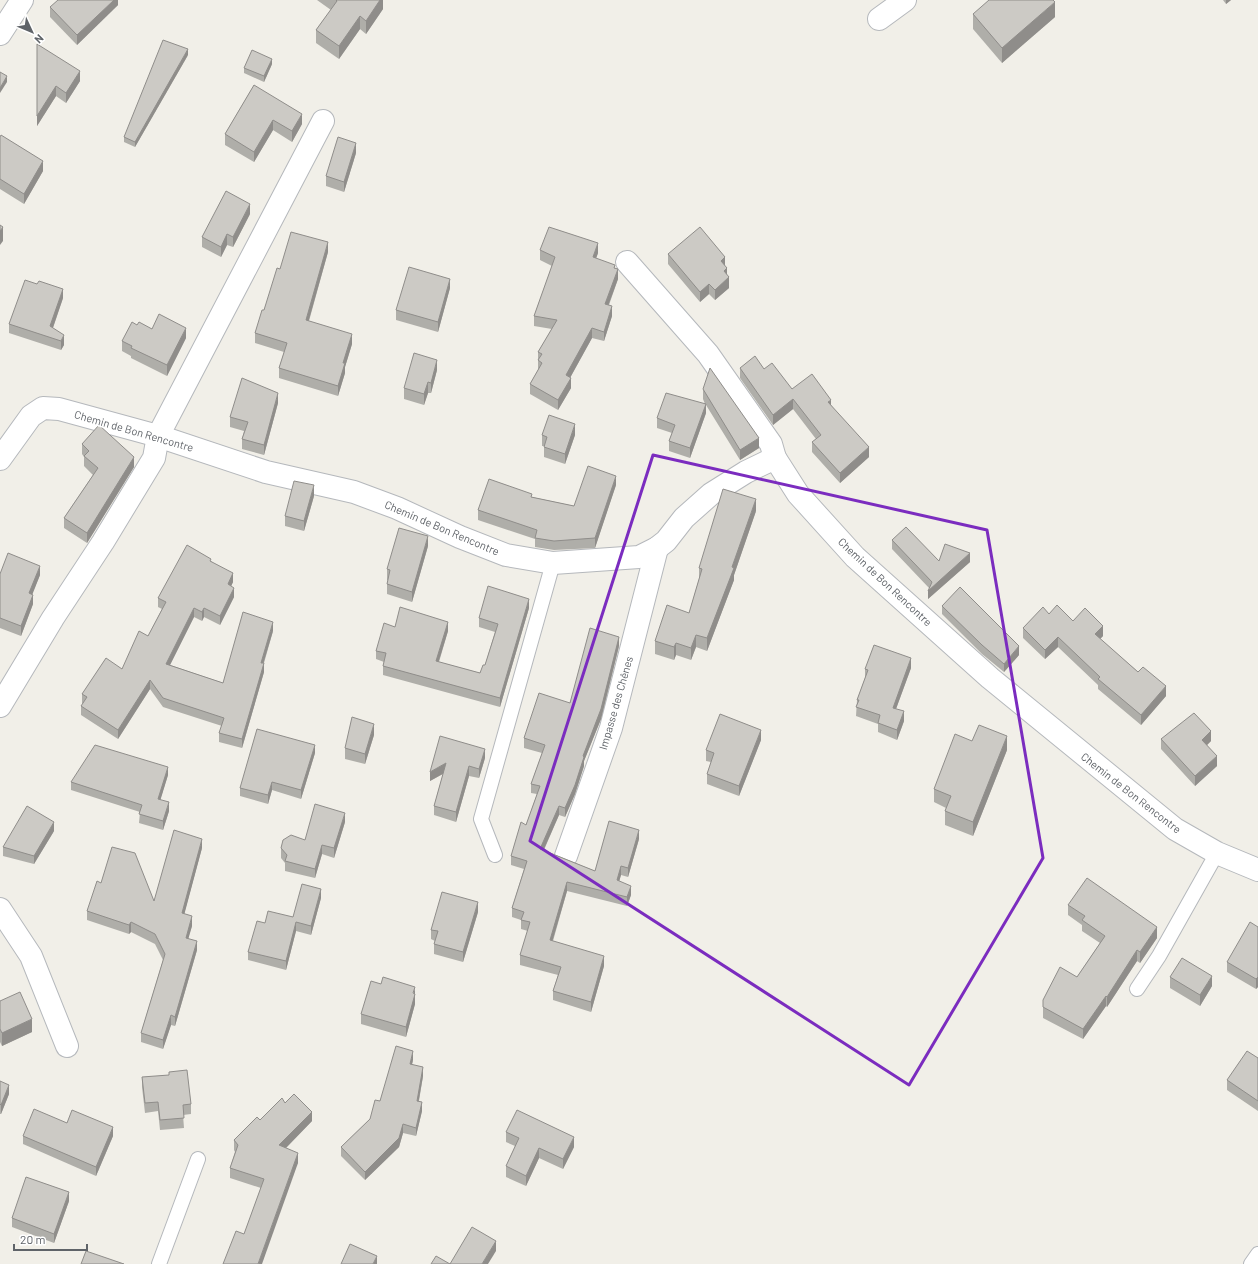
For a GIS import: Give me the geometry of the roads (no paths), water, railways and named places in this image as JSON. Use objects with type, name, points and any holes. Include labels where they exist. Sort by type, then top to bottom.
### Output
[{"type":"street","points":[[0,34],[22,0]]},
{"type":"street","points":[[879,19],[905,0]]},
{"type":"street","points":[[0,706],[53,618],[103,542],[154,458],[158,436],[323,121]]},
{"type":"street","points":[[627,262],[708,354],[771,444],[775,458]]},
{"type":"street","name":"Chemin de Bon Rencontre","points":[[0,459],[31,416],[43,408],[59,410],[158,436],[266,472],[354,492],[397,508],[460,537],[506,555],[553,563],[639,557],[657,548],[666,541],[684,518],[711,494],[746,472],[775,458],[798,494],[855,557],[990,678],[1175,829],[1217,853],[1258,870]]},
{"type":"street","name":"Impasse des Chênes","points":[[566,856],[611,728],[657,548]]},
{"type":"street","points":[[0,909],[30,956],[67,1046]]},
{"type":"lane","points":[[495,855],[481,819],[553,563]]},
{"type":"lane","points":[[1137,989],[1159,956],[1217,853]]},
{"type":"lane","points":[[159,1264],[198,1159]]},
{"type":"lane","points":[[1251,1264],[1258,1254]]}]
